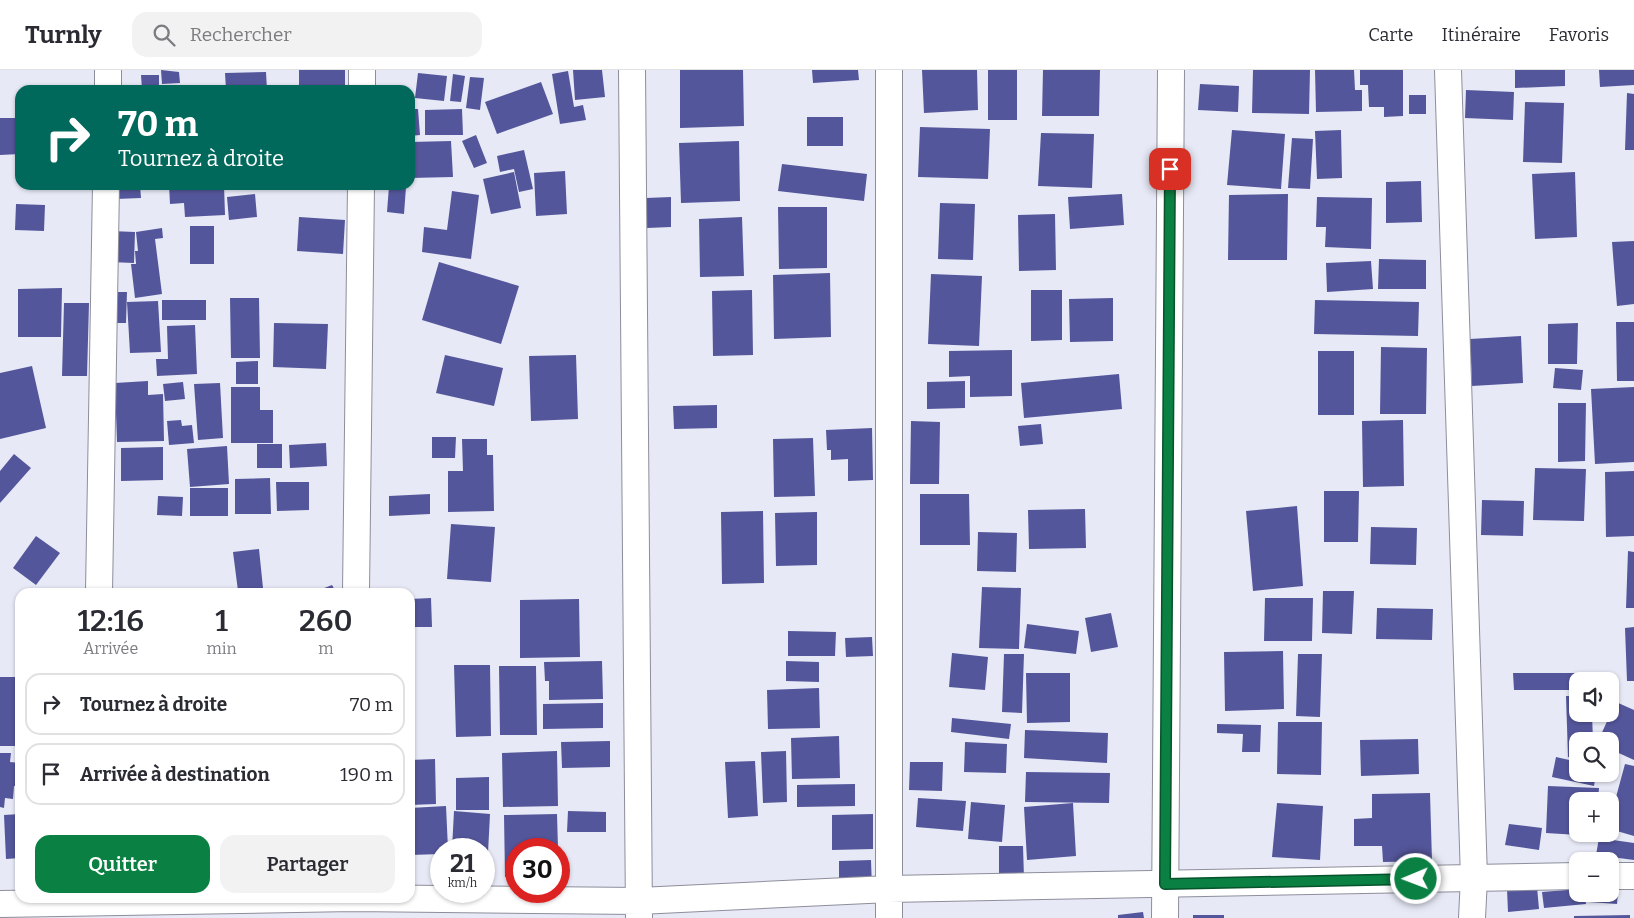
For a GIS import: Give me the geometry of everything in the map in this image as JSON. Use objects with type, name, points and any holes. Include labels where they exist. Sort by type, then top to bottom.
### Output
[{"type":"street","points":[[108,70],[108,85]]},
{"type":"street","points":[[362,70],[362,85]]},
{"type":"street","points":[[632,70],[639,909]]},
{"type":"street","points":[[889,70],[889,918]]},
{"type":"street","points":[[1166,918],[1171,70]]},
{"type":"street","points":[[1448,70],[1474,878],[1472,918]]},
{"type":"street","points":[[99,588],[106,190]]},
{"type":"street","points":[[356,588],[361,190]]},
{"type":"street","points":[[415,900],[639,909],[889,889],[1569,876]]},
{"type":"street","points":[[1619,876],[1634,876]]},
{"type":"street","points":[[0,904],[94,906],[191,903]]},
{"type":"street","points":[[353,903],[353,918]]},
{"type":"building","points":[[161,70],[179,72],[180,83],[162,84]]},
{"type":"building","points":[[299,70],[345,70],[345,85],[299,85]]},
{"type":"building","points":[[573,70],[602,70],[605,97],[575,100]]},
{"type":"building","points":[[680,70],[743,70],[744,126],[680,128]]},
{"type":"building","points":[[812,70],[858,70],[859,80],[813,83]]},
{"type":"building","points":[[922,70],[977,70],[978,110],[924,113]]},
{"type":"building","points":[[988,70],[1017,70],[1017,120],[988,120]]},
{"type":"building","points":[[1043,70],[1100,70],[1099,116],[1042,116]]},
{"type":"building","points":[[1253,70],[1310,70],[1309,114],[1252,113]]},
{"type":"building","points":[[1315,70],[1354,70],[1355,90],[1362,90],[1362,111],[1316,112]]},
{"type":"building","points":[[1360,70],[1403,70],[1403,116],[1384,117],[1384,107],[1369,107],[1368,85],[1360,85]]},
{"type":"building","points":[[1515,70],[1565,70],[1565,86],[1515,88]]},
{"type":"building","points":[[1599,70],[1634,70],[1634,85],[1600,87]]},
{"type":"building","points":[[568,71],[574,107],[583,105],[586,120],[560,124],[552,74]]},
{"type":"building","points":[[266,72],[267,85],[226,85],[225,73]]},
{"type":"building","points":[[418,73],[447,76],[444,101],[415,98]]},
{"type":"building","points":[[453,74],[465,76],[461,102],[450,101]]},
{"type":"building","points":[[141,75],[159,75],[159,85],[142,85]]},
{"type":"building","points":[[470,77],[484,78],[480,110],[466,108]]},
{"type":"building","points":[[541,82],[553,114],[497,134],[485,102]]},
{"type":"building","points":[[1200,84],[1239,86],[1238,112],[1198,110]]},
{"type":"building","points":[[1466,90],[1514,92],[1513,120],[1465,118]]},
{"type":"building","points":[[1627,93],[1634,94],[1634,150],[1625,150]]},
{"type":"building","points":[[1409,95],[1426,95],[1426,114],[1409,114]]},
{"type":"building","points":[[1525,102],[1564,103],[1562,163],[1523,162]]},
{"type":"building","points":[[415,109],[418,109],[420,135],[415,136]]},
{"type":"building","points":[[462,109],[463,135],[425,135],[425,110]]},
{"type":"building","points":[[807,117],[843,117],[843,146],[807,146]]},
{"type":"building","points":[[0,118],[15,118],[15,154],[0,155]]},
{"type":"building","points":[[920,127],[990,129],[988,179],[918,177]]},
{"type":"building","points":[[1232,130],[1285,134],[1281,189],[1227,185]]},
{"type":"building","points":[[1341,130],[1342,178],[1317,179],[1315,131]]},
{"type":"building","points":[[1041,133],[1094,134],[1092,188],[1038,186]]},
{"type":"building","points":[[476,135],[487,163],[474,168],[462,141]]},
{"type":"building","points":[[1292,138],[1313,139],[1310,189],[1288,188]]},
{"type":"building","points":[[451,141],[453,177],[415,178],[415,142]]},
{"type":"building","points":[[739,141],[740,201],[681,203],[679,143]]},
{"type":"building","points":[[524,150],[533,189],[519,192],[514,169],[500,172],[497,156]]},
{"type":"building","points":[[782,164],[867,174],[864,201],[778,191]]},
{"type":"building","points":[[565,171],[567,214],[536,216],[534,173]]},
{"type":"building","points":[[514,172],[521,208],[491,214],[483,179]]},
{"type":"building","points":[[1575,172],[1577,237],[1535,239],[1532,174]]},
{"type":"building","points":[[1421,181],[1422,222],[1386,223],[1386,182]]},
{"type":"building","points":[[116,190],[140,190],[141,198],[116,199]]},
{"type":"building","points":[[169,190],[224,190],[225,215],[185,217],[184,203],[170,204]]},
{"type":"building","points":[[389,190],[406,190],[404,214],[387,212]]},
{"type":"building","points":[[452,191],[479,195],[471,259],[422,252],[424,227],[447,230]]},
{"type":"building","points":[[255,194],[257,217],[229,220],[227,197]]},
{"type":"building","points":[[1122,194],[1124,225],[1070,229],[1068,197]]},
{"type":"building","points":[[1288,194],[1287,260],[1228,260],[1229,195]]},
{"type":"building","points":[[671,197],[671,227],[647,228],[646,198]]},
{"type":"building","points":[[1317,197],[1372,198],[1371,249],[1325,247],[1326,227],[1316,227]]},
{"type":"building","points":[[940,203],[975,204],[973,260],[938,259]]},
{"type":"building","points":[[16,204],[45,205],[44,231],[15,230]]},
{"type":"building","points":[[778,207],[827,207],[827,268],[779,269]]},
{"type":"building","points":[[1055,214],[1056,270],[1019,271],[1018,215]]},
{"type":"building","points":[[299,217],[345,220],[343,254],[297,251]]},
{"type":"building","points":[[742,217],[744,276],[700,277],[699,219]]},
{"type":"building","points":[[190,226],[214,226],[214,264],[190,264]]},
{"type":"building","points":[[162,228],[163,238],[155,239],[162,294],[135,298],[131,264],[136,264],[135,251],[138,251],[136,232]]},
{"type":"building","points":[[111,231],[135,232],[134,263],[110,262]]},
{"type":"building","points":[[1634,241],[1634,304],[1617,306],[1612,242]]},
{"type":"building","points":[[1379,259],[1426,260],[1426,289],[1378,289]]},
{"type":"building","points":[[1371,261],[1373,289],[1327,292],[1326,263]]},
{"type":"building","points":[[439,262],[519,286],[501,344],[422,320]]},
{"type":"building","points":[[830,273],[831,337],[774,339],[773,275]]},
{"type":"building","points":[[931,274],[982,276],[979,346],[928,344]]},
{"type":"building","points":[[62,288],[61,337],[18,337],[18,289]]},
{"type":"building","points":[[752,290],[753,355],[713,356],[712,291]]},
{"type":"building","points":[[1031,290],[1062,290],[1062,340],[1031,341]]},
{"type":"building","points":[[112,292],[127,292],[126,323],[111,323]]},
{"type":"building","points":[[230,298],[259,298],[260,358],[231,358]]},
{"type":"building","points":[[1113,298],[1113,341],[1070,342],[1069,299]]},
{"type":"building","points":[[162,300],[206,300],[206,320],[162,320]]},
{"type":"building","points":[[1315,300],[1419,302],[1418,336],[1314,334]]},
{"type":"building","points":[[158,301],[161,352],[130,353],[127,302]]},
{"type":"building","points":[[64,303],[89,303],[87,376],[62,376]]},
{"type":"building","points":[[1616,322],[1634,322],[1634,381],[1617,381]]},
{"type":"building","points":[[274,323],[328,324],[326,369],[273,367]]},
{"type":"building","points":[[1578,323],[1577,364],[1548,364],[1548,324]]},
{"type":"building","points":[[195,325],[197,374],[157,376],[156,359],[168,359],[167,326]]},
{"type":"building","points":[[1521,336],[1523,383],[1472,386],[1470,339]]},
{"type":"building","points":[[1381,347],[1427,348],[1426,414],[1380,414]]},
{"type":"building","points":[[1012,350],[1012,396],[970,397],[970,376],[949,377],[949,351]]},
{"type":"building","points":[[1318,351],[1354,351],[1354,415],[1318,415]]},
{"type":"building","points":[[445,355],[503,368],[494,406],[436,393]]},
{"type":"building","points":[[576,355],[578,419],[531,421],[529,356]]},
{"type":"building","points":[[258,361],[258,384],[236,384],[236,362]]},
{"type":"building","points":[[32,366],[46,428],[0,439],[0,373]]},
{"type":"building","points":[[1555,368],[1583,370],[1581,390],[1553,388]]},
{"type":"building","points":[[1119,374],[1122,409],[1024,418],[1021,383]]},
{"type":"building","points":[[148,381],[148,395],[163,394],[164,441],[117,442],[115,383]]},
{"type":"building","points":[[965,381],[965,408],[927,409],[927,382]]},
{"type":"building","points":[[183,382],[185,399],[165,401],[163,384]]},
{"type":"building","points":[[220,383],[223,438],[198,440],[194,384]]},
{"type":"building","points":[[231,387],[260,387],[260,410],[273,410],[273,443],[231,443]]},
{"type":"building","points":[[1634,387],[1634,462],[1595,464],[1591,389]]},
{"type":"building","points":[[1558,403],[1586,403],[1585,461],[1558,462]]},
{"type":"building","points":[[717,405],[717,428],[674,429],[673,406]]},
{"type":"building","points":[[181,420],[182,426],[192,425],[194,443],[169,445],[167,421]]},
{"type":"building","points":[[1403,420],[1404,486],[1363,487],[1362,421]]},
{"type":"building","points":[[911,421],[940,422],[939,484],[910,484]]},
{"type":"building","points":[[1041,424],[1043,444],[1020,446],[1018,426]]},
{"type":"building","points":[[872,428],[873,480],[848,481],[848,459],[831,460],[831,450],[827,450],[826,430]]},
{"type":"building","points":[[432,437],[456,437],[455,458],[432,458]]},
{"type":"building","points":[[813,438],[815,496],[774,497],[773,439]]},
{"type":"building","points":[[462,439],[487,439],[487,455],[493,455],[494,511],[448,512],[448,471],[463,471]]},
{"type":"building","points":[[326,443],[327,466],[290,468],[289,445]]},
{"type":"building","points":[[257,444],[282,444],[282,468],[257,468]]},
{"type":"building","points":[[227,446],[229,484],[190,487],[187,449]]},
{"type":"building","points":[[163,447],[163,480],[121,481],[121,448]]},
{"type":"building","points":[[14,454],[31,468],[0,503],[0,471]]},
{"type":"building","points":[[1535,468],[1586,469],[1584,521],[1533,520]]},
{"type":"building","points":[[1634,471],[1634,536],[1606,537],[1605,472]]},
{"type":"building","points":[[270,478],[271,514],[235,514],[235,479]]},
{"type":"building","points":[[276,482],[309,482],[309,510],[277,511]]},
{"type":"building","points":[[190,488],[228,488],[228,516],[190,516]]},
{"type":"building","points":[[1324,491],[1359,491],[1358,542],[1324,542]]},
{"type":"building","points":[[430,494],[430,514],[389,516],[389,496]]},
{"type":"building","points":[[920,494],[969,494],[970,545],[920,545]]},
{"type":"building","points":[[158,496],[183,497],[182,516],[157,515]]},
{"type":"building","points":[[1482,500],[1524,501],[1523,536],[1481,535]]},
{"type":"building","points":[[1297,506],[1303,586],[1253,591],[1246,511]]},
{"type":"building","points":[[1085,509],[1086,548],[1029,549],[1028,510]]},
{"type":"building","points":[[763,511],[764,583],[722,584],[721,512]]},
{"type":"building","points":[[817,512],[817,565],[776,566],[775,513]]},
{"type":"building","points":[[451,524],[495,527],[491,582],[447,579]]},
{"type":"building","points":[[1371,527],[1417,528],[1416,565],[1370,564]]},
{"type":"building","points":[[978,532],[1017,533],[1016,572],[977,571]]},
{"type":"building","points":[[36,536],[60,553],[36,585],[13,568]]},
{"type":"building","points":[[259,549],[263,588],[238,588],[233,552]]},
{"type":"building","points":[[1628,551],[1634,552],[1634,608],[1626,608]]},
{"type":"building","points":[[982,587],[1021,588],[1019,649],[979,648]]},
{"type":"building","points":[[1323,591],[1354,591],[1352,634],[1322,633]]},
{"type":"building","points":[[431,598],[432,627],[415,627],[415,599]]},
{"type":"building","points":[[1265,598],[1313,598],[1312,641],[1264,641]]},
{"type":"building","points":[[579,599],[580,657],[520,658],[520,600]]},
{"type":"building","points":[[1377,608],[1433,609],[1432,640],[1376,639]]},
{"type":"building","points":[[1111,613],[1118,647],[1091,652],[1085,618]]},
{"type":"building","points":[[1027,624],[1079,631],[1076,654],[1024,648]]},
{"type":"building","points":[[1634,627],[1634,681],[1627,681],[1625,628]]},
{"type":"building","points":[[788,631],[836,632],[835,656],[788,656]]},
{"type":"building","points":[[872,637],[873,656],[846,657],[845,638]]},
{"type":"building","points":[[1283,651],[1284,709],[1225,711],[1224,652]]},
{"type":"building","points":[[952,653],[988,657],[985,690],[949,687]]},
{"type":"building","points":[[1004,654],[1024,654],[1022,713],[1002,712]]},
{"type":"building","points":[[1298,654],[1322,654],[1320,717],[1296,716]]},
{"type":"building","points":[[602,661],[603,699],[549,700],[549,681],[545,681],[544,662]]},
{"type":"building","points":[[786,661],[819,662],[819,682],[786,681]]},
{"type":"building","points":[[454,665],[490,665],[491,736],[456,737]]},
{"type":"building","points":[[499,666],[536,666],[537,735],[500,735]]},
{"type":"building","points":[[1026,673],[1070,673],[1070,722],[1027,723]]},
{"type":"building","points":[[1513,673],[1569,673],[1569,690],[1514,690]]},
{"type":"building","points":[[0,677],[15,677],[15,746],[0,746]]},
{"type":"building","points":[[819,688],[820,728],[768,729],[767,690]]},
{"type":"building","points":[[1566,696],[1569,696],[1569,722],[1592,722],[1593,732],[1569,732],[1568,757]]},
{"type":"building","points":[[603,703],[603,728],[543,729],[543,704]]},
{"type":"building","points":[[1619,703],[1634,710],[1634,760],[1619,753],[1619,732],[1602,732],[1607,722],[1619,722]]},
{"type":"building","points":[[952,718],[1011,724],[1009,739],[951,732]]},
{"type":"building","points":[[1278,722],[1322,722],[1321,775],[1277,774]]},
{"type":"building","points":[[1217,724],[1261,725],[1260,752],[1242,752],[1243,734],[1217,733]]},
{"type":"building","points":[[1025,730],[1108,733],[1107,763],[1024,758]]},
{"type":"building","points":[[839,736],[840,778],[792,779],[791,738]]},
{"type":"building","points":[[1418,739],[1419,774],[1361,776],[1360,740]]},
{"type":"building","points":[[610,741],[610,767],[562,768],[561,742]]},
{"type":"building","points":[[965,742],[1007,744],[1006,773],[964,772]]},
{"type":"building","points":[[557,751],[558,806],[503,807],[502,753]]},
{"type":"building","points":[[786,751],[787,802],[763,803],[761,752]]},
{"type":"building","points":[[0,753],[11,753],[10,762],[15,762],[13,799],[5,798],[4,808],[0,807]]},
{"type":"building","points":[[1556,757],[1569,760],[1569,781],[1552,777]]},
{"type":"building","points":[[435,759],[436,804],[415,805],[415,760]]},
{"type":"building","points":[[755,761],[758,816],[728,818],[725,762]]},
{"type":"building","points":[[910,762],[943,762],[942,791],[909,790]]},
{"type":"building","points":[[1625,764],[1634,766],[1634,836],[1619,832],[1619,792],[1617,792]]},
{"type":"building","points":[[1026,772],[1110,773],[1109,803],[1025,802]]},
{"type":"building","points":[[489,777],[489,810],[456,810],[456,778]]},
{"type":"building","points":[[1575,782],[1595,782],[1594,786]]},
{"type":"building","points":[[855,784],[855,806],[797,807],[797,785]]},
{"type":"building","points":[[1548,786],[1599,788],[1599,792],[1569,792],[1569,834],[1546,833]]},
{"type":"building","points":[[1430,793],[1432,861],[1383,862],[1382,846],[1354,846],[1354,819],[1372,818],[1372,794]]},
{"type":"building","points":[[918,798],[966,801],[963,831],[916,827]]},
{"type":"building","points":[[971,802],[1005,805],[1002,842],[968,839]]},
{"type":"building","points":[[1073,803],[1076,856],[1027,860],[1024,807]]},
{"type":"building","points":[[1277,803],[1323,806],[1320,860],[1272,857]]},
{"type":"building","points":[[446,806],[447,838],[430,838],[430,854],[415,855],[415,808]]},
{"type":"building","points":[[454,811],[490,814],[489,838],[453,838]]},
{"type":"building","points":[[568,811],[606,812],[606,832],[567,832]]},
{"type":"building","points":[[15,814],[15,858],[6,859],[4,815]]},
{"type":"building","points":[[557,814],[558,838],[505,838],[505,877],[504,815]]},
{"type":"building","points":[[873,814],[873,849],[832,850],[832,815]]},
{"type":"building","points":[[1509,824],[1542,828],[1539,850],[1505,845]]},
{"type":"building","points":[[1619,841],[1634,843],[1634,860],[1619,858],[1619,852],[1597,852],[1598,842]]},
{"type":"building","points":[[999,846],[1023,846],[1024,878],[999,879]]},
{"type":"building","points":[[871,860],[872,888],[839,889],[839,861]]},
{"type":"building","points":[[1537,887],[1539,909],[1508,912],[1507,889]]},
{"type":"building","points":[[1569,890],[1569,902],[1586,902],[1586,904],[1544,908],[1542,892]]},
{"type":"building","points":[[1589,902],[1617,902],[1617,904]]},
{"type":"building","points":[[1143,912],[1144,918],[1118,918],[1118,915]]},
{"type":"building","points":[[1193,915],[1224,915],[1224,918],[1193,918]]},
{"type":"building","points":[[1630,915],[1630,918],[1574,918],[1574,916]]},
{"type":"route","points":[[1170,169],[1165,884],[1416,879]]}]
